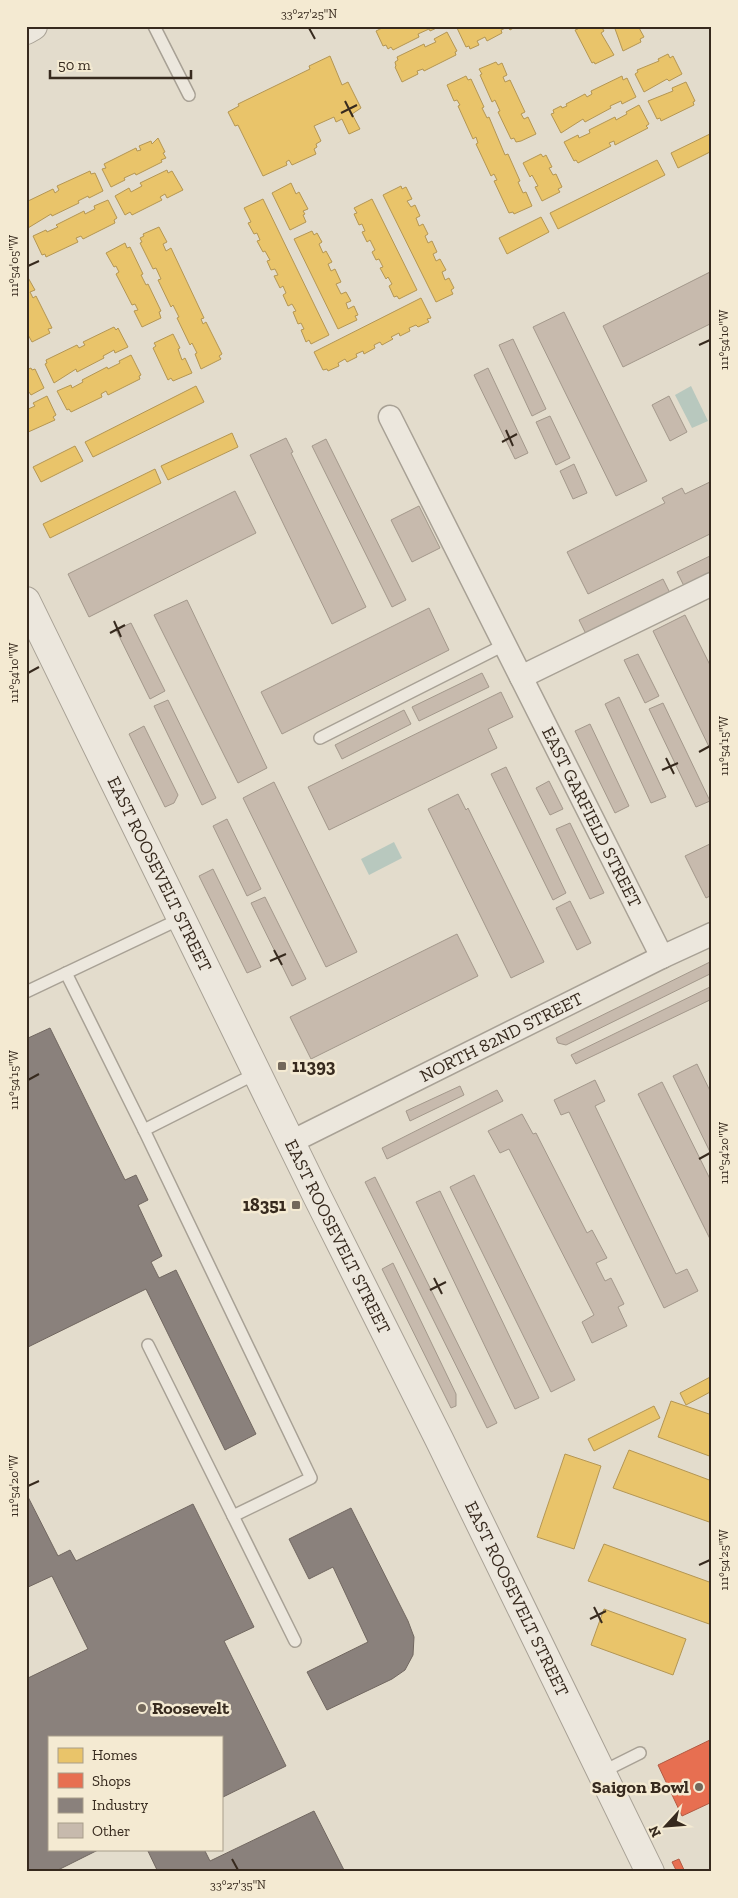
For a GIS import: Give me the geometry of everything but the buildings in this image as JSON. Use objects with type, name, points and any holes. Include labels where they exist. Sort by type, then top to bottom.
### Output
[{"type":"street","points":[[26,30],[33,26]]},
{"type":"street","name":"EAST GARFIELD STREET","points":[[390,417],[662,957]]},
{"type":"street","points":[[521,677],[712,584]]},
{"type":"street","name":"EAST ROOSEVELT STREET","points":[[26,601],[650,1872]]},
{"type":"street","name":"NORTH 82ND STREET","points":[[291,1142],[662,957],[712,934]]},
{"type":"lane","points":[[154,26],[189,95]]},
{"type":"lane","points":[[320,738],[504,645]]},
{"type":"lane","points":[[26,992],[182,918]]},
{"type":"lane","points":[[66,973],[144,1130],[311,1478],[233,1516]]},
{"type":"lane","points":[[144,1130],[257,1072]]},
{"type":"lane","points":[[148,1345],[295,1641]]},
{"type":"lane","points":[[602,1772],[640,1753]]},
{"type":"shaded area","points":[[691,386],[708,421],[692,428],[675,395]]},
{"type":"shaded area","points":[[394,842],[402,858],[369,875],[361,859]]},
{"type":"place","name":"11393","points":[[282,1066]]},
{"type":"place","name":"18351","points":[[296,1205]]},
{"type":"place","name":"Roosevelt","points":[[142,1708]]},
{"type":"place","name":"Saigon Bowl","points":[[699,1787]]}]
